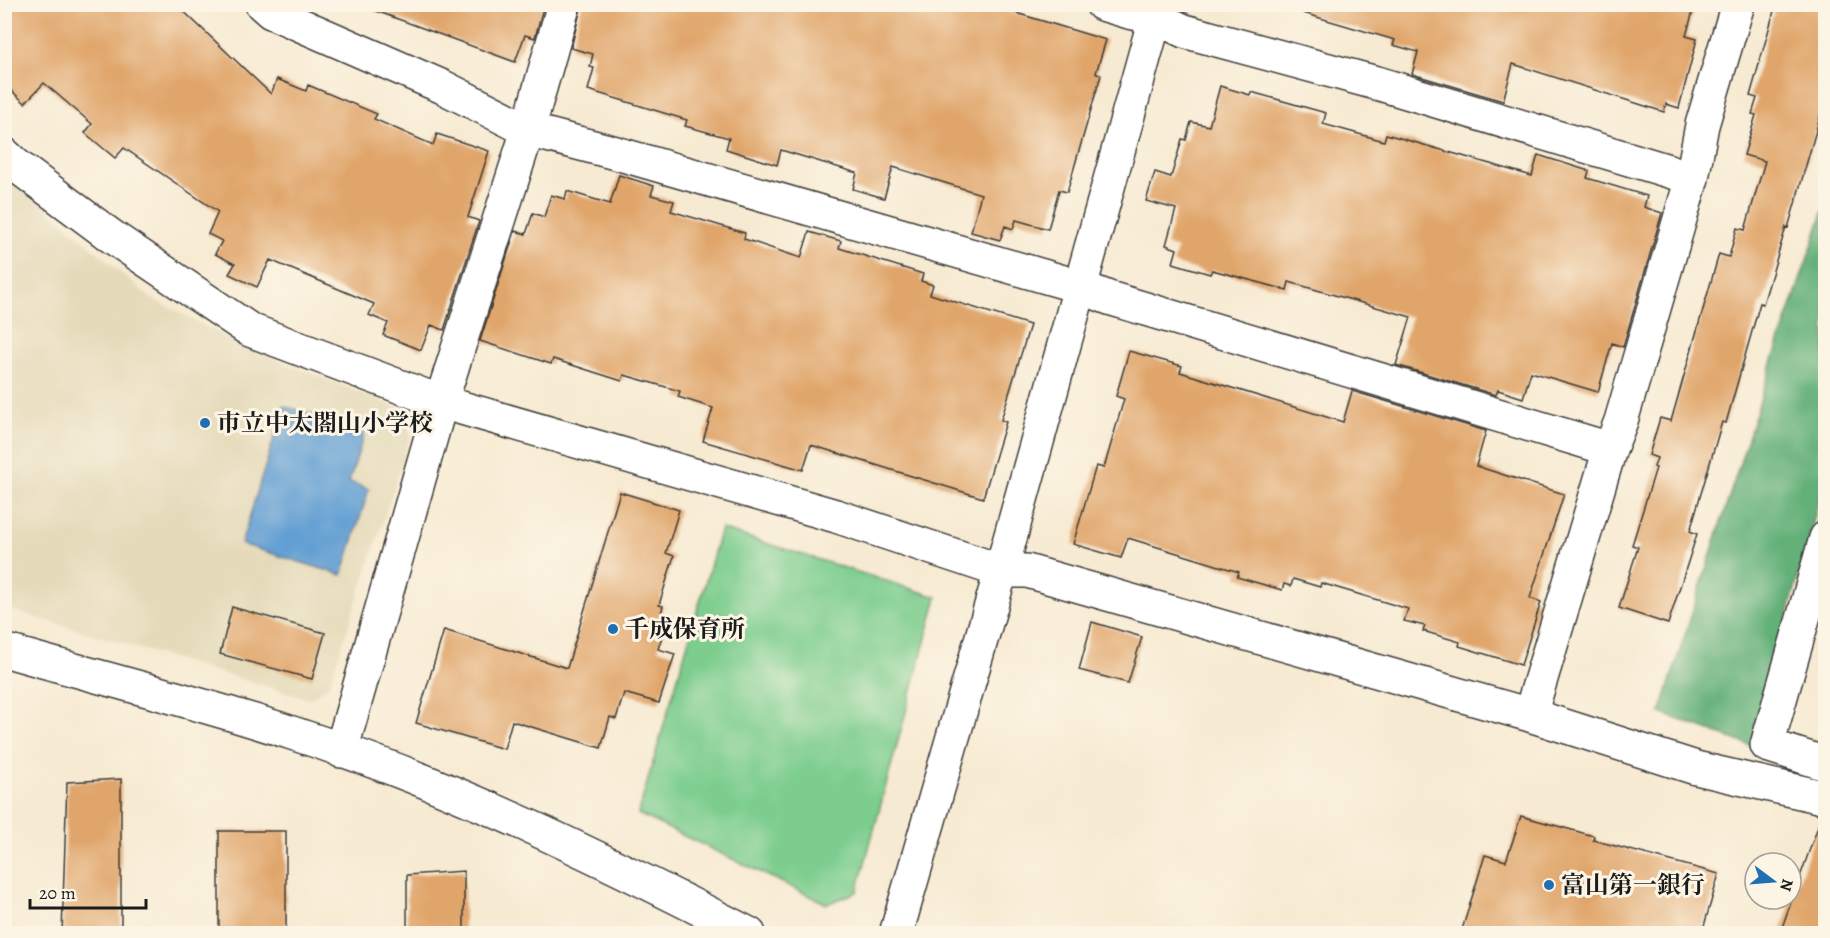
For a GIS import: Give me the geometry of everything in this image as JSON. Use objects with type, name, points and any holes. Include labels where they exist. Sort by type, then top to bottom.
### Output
[{"type":"street","points":[[262,4],[271,12],[443,87],[528,129],[1081,287],[1108,298],[1610,449]]},
{"type":"street","points":[[341,751],[441,402],[528,129],[564,4]]},
{"type":"street","points":[[1102,4],[1129,12],[1157,10],[1184,31],[1380,84],[1692,177]]},
{"type":"street","points":[[1530,715],[1610,449],[1621,421],[1692,177],[1702,126],[1738,4]]},
{"type":"street","points":[[896,933],[1001,571],[1157,10]]},
{"type":"street","points":[[4,154],[111,236],[250,330],[441,402],[836,516],[1001,571],[1027,571],[1530,715],[1696,768],[1826,798]]},
{"type":"street","points":[[1826,538],[1767,745],[1826,764]]},
{"type":"street","points":[[4,650],[293,733],[447,790],[591,855],[749,933]]},
{"type":"shaded area","name":"市立中太閤山小学校","points":[[4,171],[149,297],[243,346],[401,409],[411,436],[329,685],[309,699],[5,608]]},
{"type":"green space","points":[[1825,207],[1825,479],[1752,746],[1660,713],[1773,360]]},
{"type":"green space","points":[[721,529],[937,597],[857,892],[827,904],[638,814]]},
{"type":"water","points":[[284,406],[365,431],[349,482],[369,489],[342,575],[241,544]]},
{"type":"building","points":[[4,4],[176,4],[271,94],[277,79],[306,91],[308,85],[377,114],[374,119],[433,145],[437,134],[489,151],[468,217],[479,221],[444,330],[431,325],[421,350],[383,335],[388,323],[369,315],[374,304],[270,260],[257,287],[229,274],[235,264],[215,254],[222,241],[208,234],[218,212],[124,148],[115,158],[85,133],[92,124],[44,83],[25,103],[4,84]]},
{"type":"building","points":[[369,4],[544,4],[535,38],[525,35],[515,62],[368,8]]},
{"type":"building","points":[[582,4],[986,4],[1106,40],[1096,73],[1101,75],[1067,192],[1059,190],[1048,229],[1016,220],[1013,229],[1005,226],[1000,240],[971,232],[981,194],[893,167],[884,198],[853,189],[857,173],[781,150],[777,165],[726,149],[729,138],[685,126],[687,120],[588,90],[594,68],[590,67],[593,54],[571,48]]},
{"type":"building","points":[[1305,4],[1695,4],[1686,36],[1697,39],[1679,108],[1666,104],[1664,112],[1513,64],[1503,101],[1412,74],[1418,52],[1393,45],[1395,40],[1303,13]]},
{"type":"building","points":[[1776,4],[1826,4],[1826,96],[1788,228],[1786,227],[1763,304],[1760,303],[1726,423],[1722,422],[1690,531],[1697,534],[1668,624],[1619,608],[1638,547],[1632,545],[1656,468],[1654,467],[1657,458],[1649,455],[1660,418],[1671,421],[1719,254],[1729,257],[1737,228],[1745,230],[1765,161],[1744,155],[1756,115],[1752,114],[1757,98],[1750,96]]},
{"type":"building","points":[[1220,86],[1250,95],[1251,92],[1326,113],[1323,124],[1384,141],[1386,134],[1532,176],[1538,155],[1589,171],[1587,178],[1647,196],[1644,207],[1662,213],[1623,347],[1612,343],[1598,392],[1531,372],[1523,398],[1498,390],[1496,395],[1396,365],[1411,317],[1289,282],[1287,290],[1212,270],[1210,274],[1173,263],[1177,249],[1166,245],[1176,209],[1146,201],[1155,172],[1171,177],[1182,139],[1186,140],[1191,122],[1209,126]]},
{"type":"building","points":[[619,175],[654,186],[651,195],[674,201],[671,211],[745,233],[744,239],[801,258],[809,232],[841,241],[839,248],[923,274],[921,281],[933,285],[930,294],[1030,325],[1001,420],[1006,422],[983,498],[811,445],[803,470],[703,441],[713,408],[678,397],[680,391],[624,375],[622,381],[553,359],[551,364],[480,341],[515,231],[526,234],[533,213],[544,217],[551,195],[565,199],[567,191],[610,204]]},
{"type":"building","points":[[1129,351],[1182,366],[1180,372],[1343,422],[1352,391],[1486,431],[1476,466],[1564,494],[1530,598],[1541,602],[1521,665],[1459,646],[1460,642],[1423,631],[1425,626],[1404,621],[1408,609],[1321,583],[1320,587],[1293,579],[1291,586],[1284,584],[1282,590],[1237,577],[1239,572],[1128,538],[1121,558],[1073,544],[1096,466],[1104,468],[1124,399],[1116,396]]},
{"type":"building","points":[[620,492],[679,510],[666,553],[674,556],[659,605],[663,606],[659,621],[666,624],[658,649],[675,654],[659,703],[624,693],[616,719],[610,717],[601,748],[512,721],[504,749],[416,723],[444,630],[567,668]]},
{"type":"building","points":[[232,607],[325,633],[312,679],[220,654]]},
{"type":"building","points":[[1092,622],[1142,637],[1128,683],[1079,670]]},
{"type":"building","points":[[121,779],[121,933],[62,933],[67,782]]},
{"type":"building","points":[[1521,816],[1594,836],[1593,840],[1719,874],[1702,933],[1461,933],[1485,855],[1506,861]]},
{"type":"building","points":[[1821,818],[1826,819],[1826,933],[1780,933],[1788,911],[1803,911],[1803,868]]},
{"type":"building","points":[[219,831],[286,831],[286,933],[219,933]]},
{"type":"building","points":[[464,871],[464,933],[407,933],[407,875]]},
{"type":"place","name":"市立中太閤山小学校","points":[[205,423]]},
{"type":"place","name":"千成保育所","points":[[613,629]]},
{"type":"place","name":"富山第一銀行","points":[[1549,885]]}]
